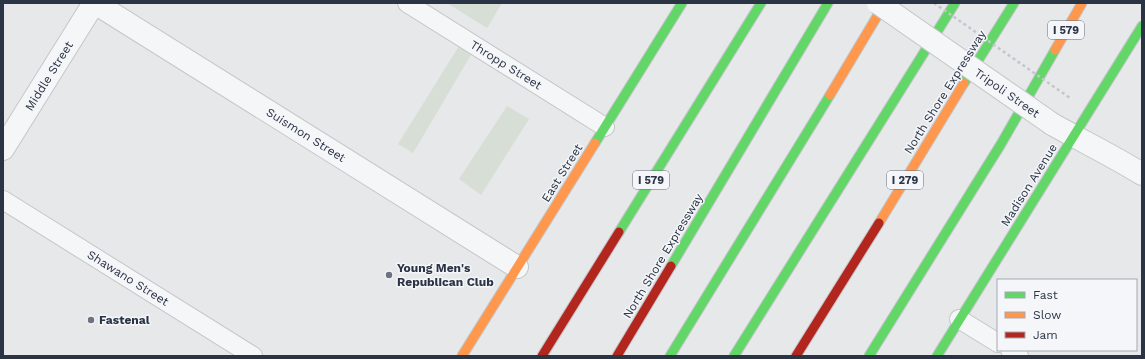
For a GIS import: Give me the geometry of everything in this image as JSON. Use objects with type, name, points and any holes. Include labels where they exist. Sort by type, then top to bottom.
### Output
[{"type":"main road","name":"East Street","points":[[462,356],[682,3]]},
{"type":"main road","name":"I 579","points":[[542,356],[761,3]]},
{"type":"main road","name":"North Shore Expressway","points":[[617,356],[828,3]]},
{"type":"main road","points":[[670,356],[885,3]]},
{"type":"main road","points":[[734,356],[955,3]]},
{"type":"main road","name":"North Shore Expressway","points":[[796,356],[1014,3]]},
{"type":"main road","name":"I 579","points":[[869,356],[1001,144],[1082,3]]},
{"type":"main road","name":"Madison Avenue","points":[[937,356],[1142,26]]},
{"type":"street","name":"Middle Street","points":[[3,149],[95,3]]},
{"type":"street","name":"Suismon Street","points":[[95,3],[518,267]]},
{"type":"street","name":"Tripoli Street","points":[[878,3],[1052,124],[1142,174]]},
{"type":"lane","name":"Thropp Street","points":[[407,3],[605,127]]},
{"type":"lane","name":"Shawano Street","points":[[3,200],[253,356]]},
{"type":"lane","points":[[960,319],[997,342]]},
{"type":"path","points":[[934,3],[1070,98]]},
{"type":"shaded area","points":[[447,3],[502,3],[487,28]]},
{"type":"shaded area","points":[[459,46],[472,53],[413,153],[398,144]]},
{"type":"shaded area","points":[[507,106],[529,119],[481,195],[459,179]]},
{"type":"traffic: fast","points":[[595,143],[682,3]]},
{"type":"traffic: fast","points":[[619,232],[761,3]]},
{"type":"traffic: fast","points":[[671,266],[828,3]]},
{"type":"traffic: fast","points":[[734,356],[955,3]]},
{"type":"traffic: fast","points":[[964,83],[1014,3]]},
{"type":"traffic: fast","points":[[937,356],[1142,26]]},
{"type":"traffic: fast","points":[[869,356],[1001,144],[1055,50]]},
{"type":"traffic: fast","points":[[670,356],[830,95]]},
{"type":"traffic: slow","points":[[830,95],[885,3]]},
{"type":"traffic: slow","points":[[1055,50],[1082,3]]},
{"type":"traffic: slow","points":[[879,223],[964,83]]},
{"type":"traffic: slow","points":[[462,356],[595,143]]},
{"type":"traffic: jam","points":[[796,356],[879,223]]},
{"type":"traffic: jam","points":[[542,356],[619,232]]},
{"type":"traffic: jam","points":[[617,356],[671,266]]},
{"type":"place","name":"Young Men's Republican Club","points":[[389,275]]},
{"type":"place","name":"Fastenal","points":[[91,320]]}]
